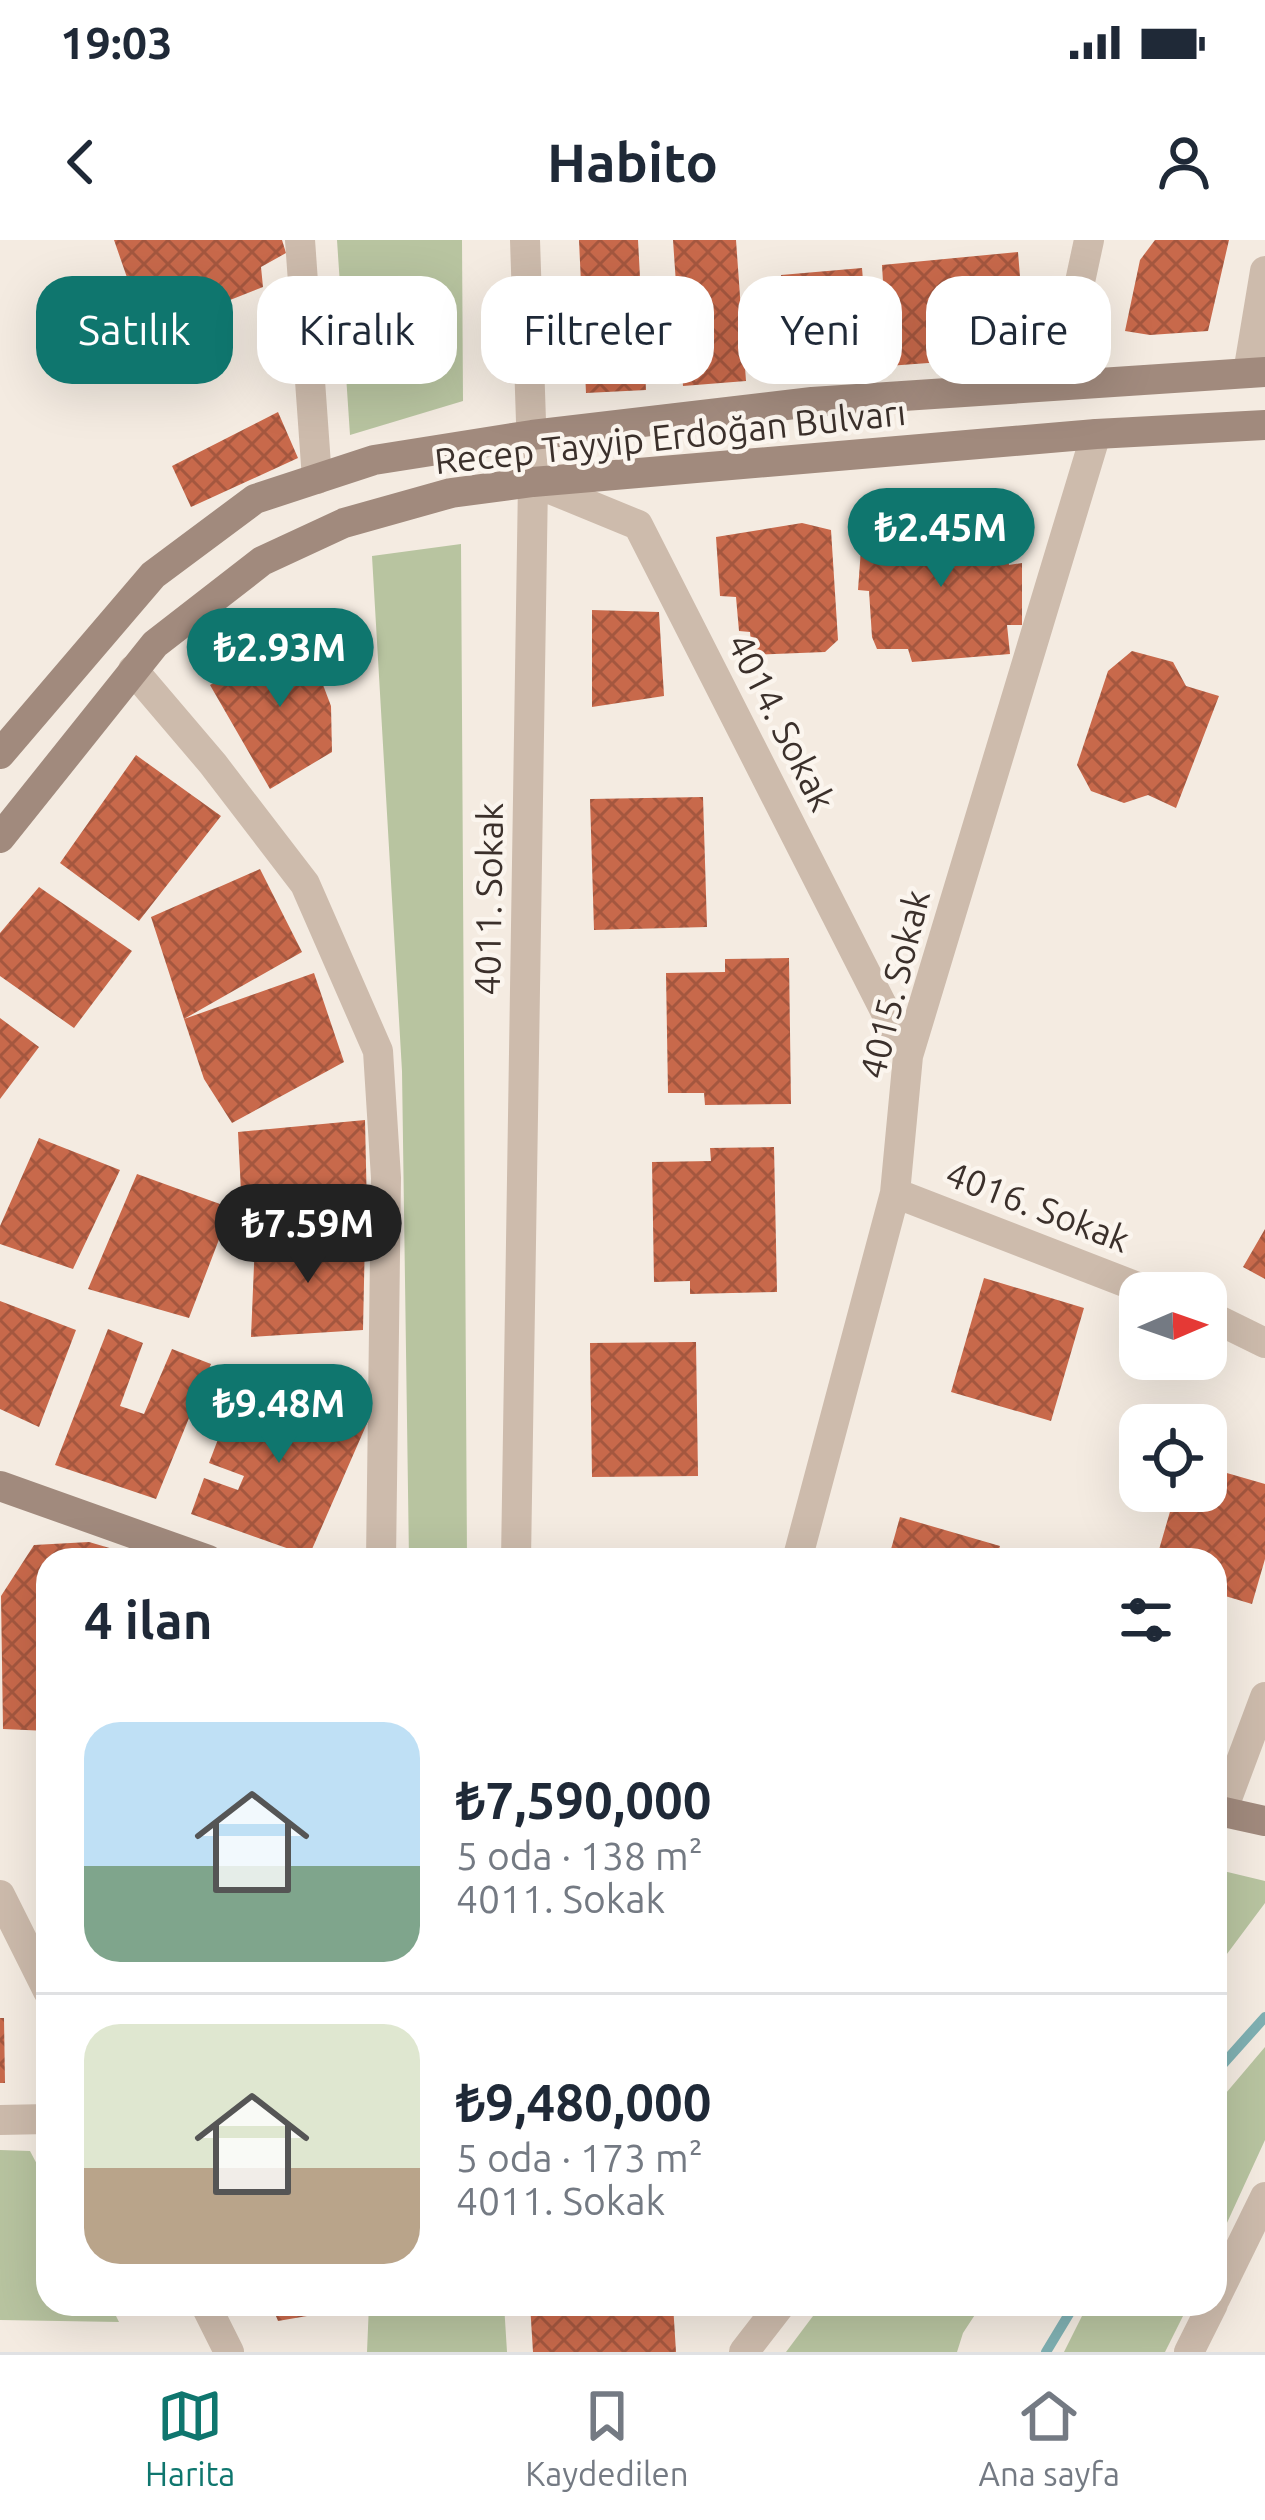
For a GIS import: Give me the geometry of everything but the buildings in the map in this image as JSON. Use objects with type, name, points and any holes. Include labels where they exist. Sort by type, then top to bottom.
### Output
[{"type":"main road","name":"Recep Tayyip Erdoğan Bulvarı","points":[[1111,381],[1256,372]]},
{"type":"main road","name":"Recep Tayyip Erdoğan Bulvarı","points":[[0,754],[153,574],[255,499],[374,460],[532,435],[812,402],[1058,384]]},
{"type":"main road","name":"Recep Tayyip Erdoğan Bulvarı","points":[[0,838],[155,644],[262,561],[344,523],[451,494],[533,482],[1096,434],[1265,425]]},
{"type":"main road","points":[[0,1486],[174,1548]]},
{"type":"main road","points":[[1227,1813],[1265,1821]]},
{"type":"street","points":[[300,240],[317,479]]},
{"type":"street","name":"4011. Sokak","points":[[516,1548],[533,482],[525,240]]},
{"type":"street","points":[[1082,276],[1090,240]]},
{"type":"street","points":[[1256,372],[1265,271]]},
{"type":"street","name":"4015. Sokak","points":[[800,1548],[895,1192],[908,1056],[1096,434]]},
{"type":"street","name":"4014. Sokak","points":[[533,482],[638,525],[908,1056]]},
{"type":"street","points":[[133,670],[214,764],[305,884],[378,1052],[386,1178],[381,1548]]},
{"type":"street","name":"4016. Sokak","points":[[895,1192],[1119,1280]]},
{"type":"street","points":[[1227,1324],[1265,1343]]},
{"type":"street","points":[[1227,1789],[1265,1697]]},
{"type":"street","points":[[0,1894],[36,1966]]},
{"type":"street","points":[[0,2120],[36,2120]]},
{"type":"street","points":[[1227,2275],[1265,2197]]},
{"type":"street","points":[[211,2316],[229,2352]]},
{"type":"street","points":[[744,2352],[772,2316]]},
{"type":"street","points":[[1189,2352],[1207,2316]]},
{"type":"green space","points":[[337,240],[462,240],[463,401],[350,435],[347,384],[457,384],[457,276],[339,276]]},
{"type":"green space","points":[[461,544],[467,1548],[409,1548],[402,1071],[372,556]]},
{"type":"green space","points":[[1227,1872],[1265,1881],[1265,1903],[1227,1954]]},
{"type":"green space","points":[[1265,2047],[1265,2140],[1227,2223],[1227,2092]]},
{"type":"green space","points":[[0,2150],[30,2151],[36,2162],[36,2316],[116,2316],[119,2322],[0,2320]]},
{"type":"green space","points":[[368,2316],[505,2316],[507,2352],[367,2352]]},
{"type":"green space","points":[[813,2316],[974,2316],[957,2352],[786,2352]]},
{"type":"green space","points":[[1082,2316],[1183,2316],[1165,2352],[1064,2352]]},
{"type":"waterway","points":[[1227,2060],[1265,2017]]},
{"type":"waterway","points":[[1046,2352],[1068,2316]]}]
